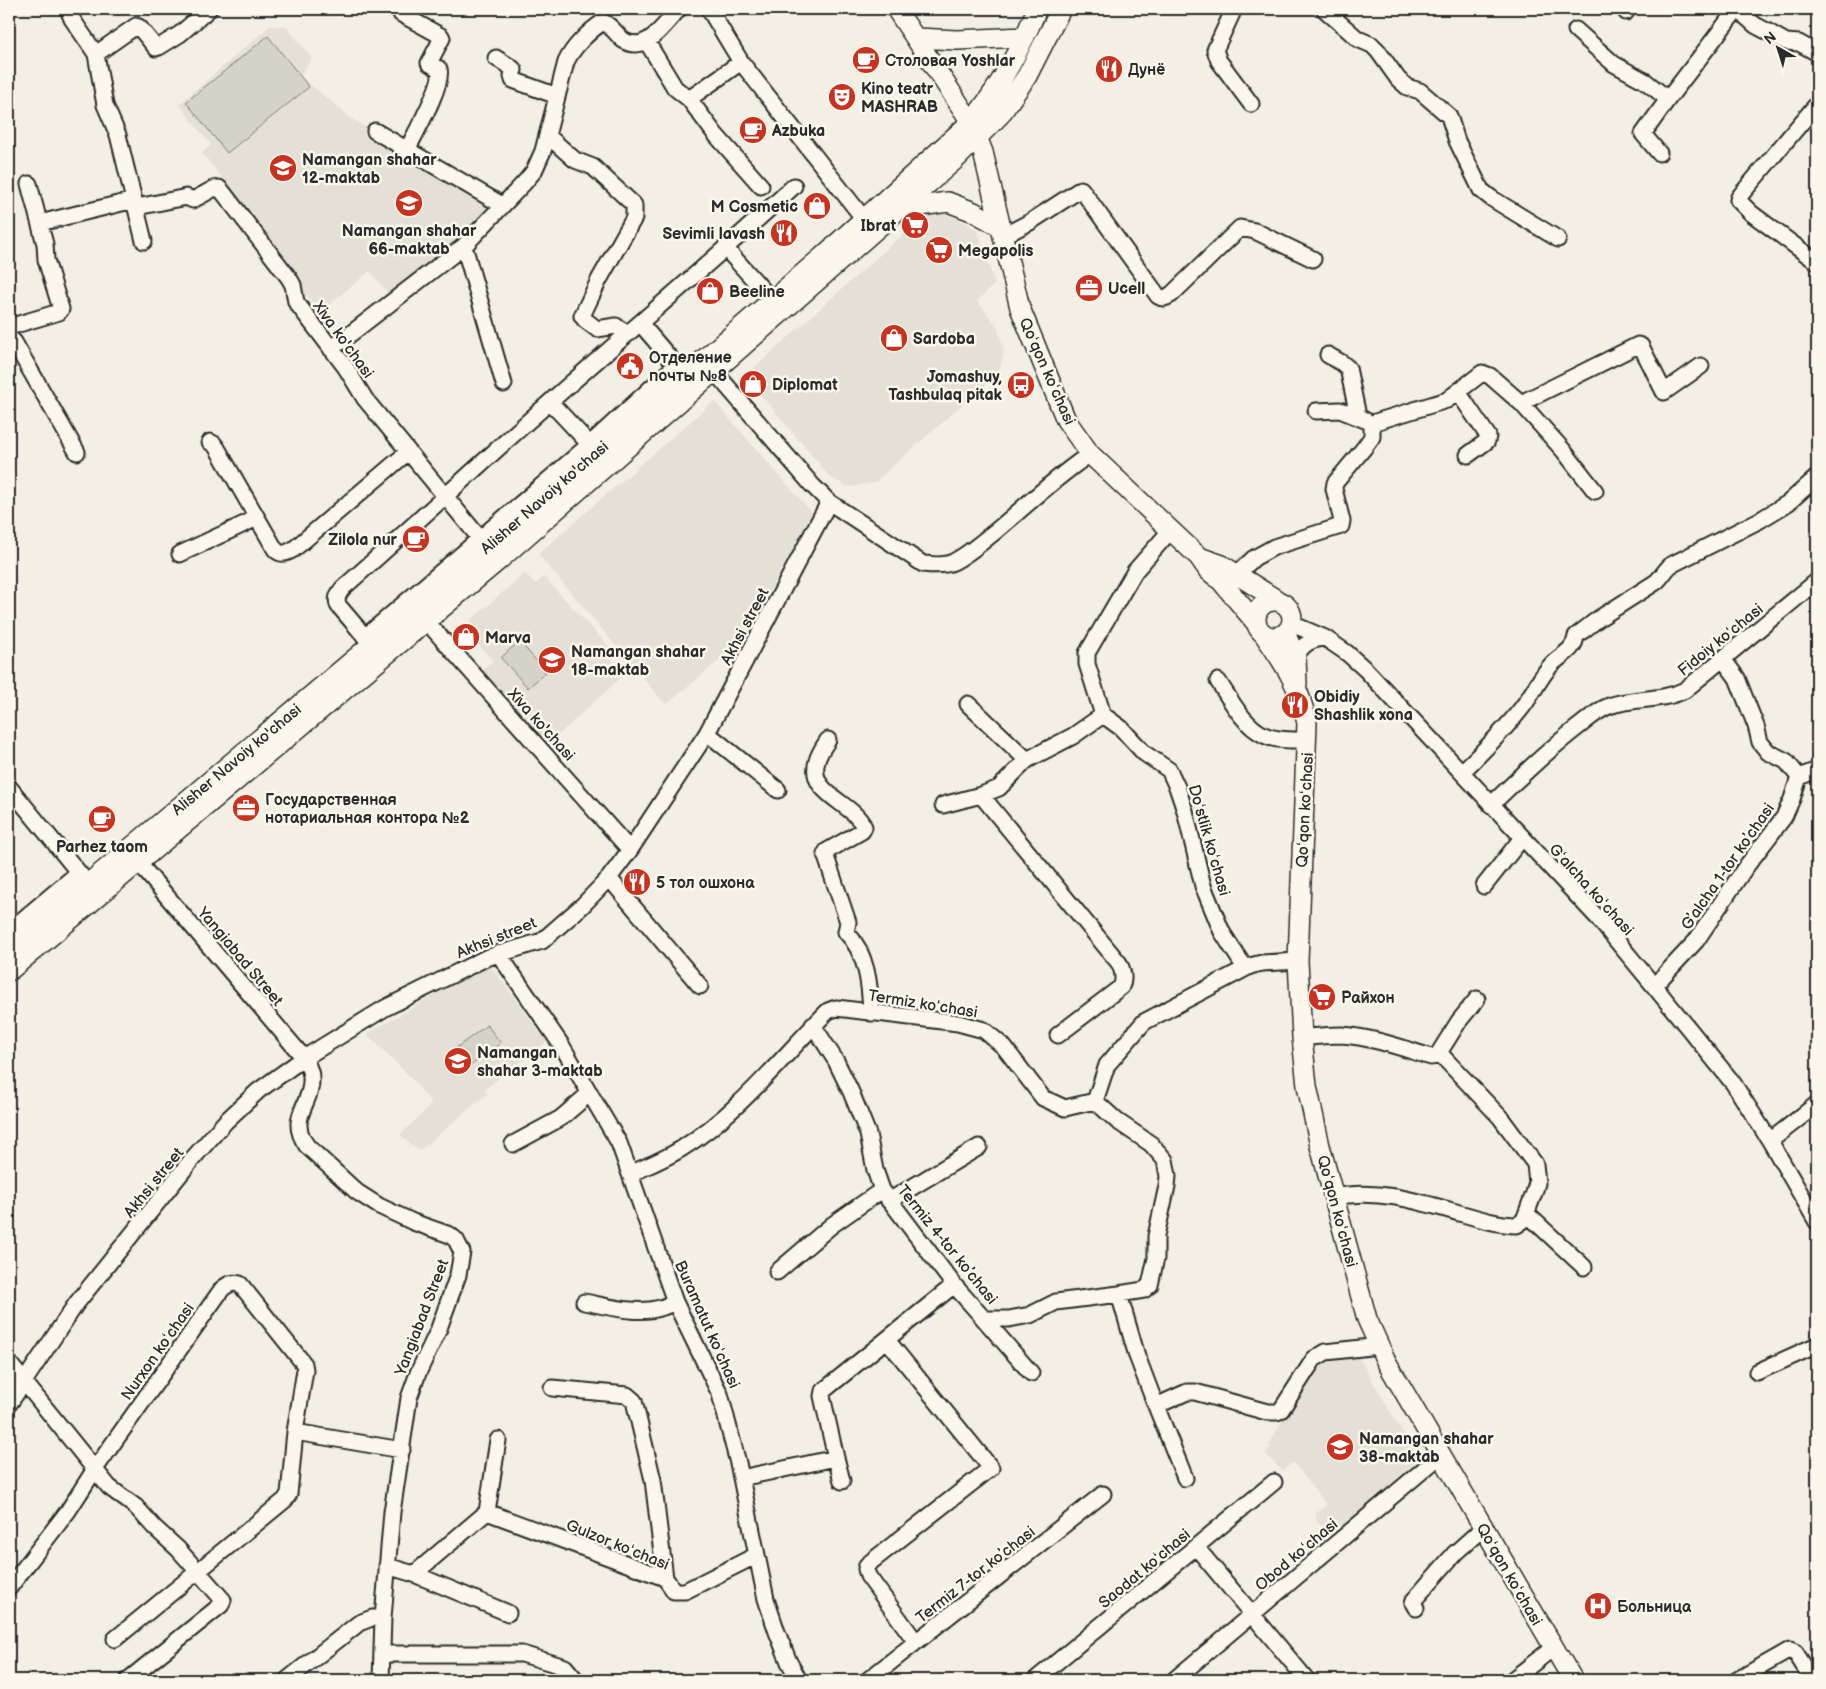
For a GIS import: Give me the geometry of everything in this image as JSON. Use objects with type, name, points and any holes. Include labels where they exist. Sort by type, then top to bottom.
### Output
[{"type":"main road","name":"Qoʻqon koʻchasi","points":[[896,9],[917,38],[974,130],[983,152],[1020,308],[1066,420],[1090,454],[1170,531],[1200,557],[1208,570],[1221,581],[1259,628],[1284,663],[1298,688]]},
{"type":"main road","name":"Alisher Navoiy ko'chasi","points":[[9,948],[83,879],[133,856],[427,622],[899,209],[974,130],[986,104],[999,86],[1026,37],[1038,9]]},
{"type":"main road","points":[[974,130],[1000,115],[1027,76],[1060,9]]},
{"type":"main road","points":[[917,38],[957,40],[1026,37]]},
{"type":"main road","name":"Alisher Navoiy ko'chasi","points":[[9,971],[368,641],[593,448],[680,370],[772,300],[864,218],[974,130]]},
{"type":"main road","points":[[899,209],[948,202],[974,212],[1002,232]]},
{"type":"main road","name":"Qoʻqon koʻchasi","points":[[1200,557],[1222,565],[1277,600]]},
{"type":"main road","points":[[1277,600],[1288,606],[1291,612],[1288,628],[1274,637],[1259,628],[1257,611],[1265,602],[1277,600]]},
{"type":"main road","name":"Qoʻqon koʻchasi","points":[[1288,628],[1296,657],[1298,688],[1305,716],[1307,740],[1298,962],[1307,1086],[1320,1146],[1367,1319],[1386,1361],[1573,1680]]},
{"type":"street","points":[[68,9],[72,20],[96,54],[105,105],[118,135],[144,241]]},
{"type":"street","points":[[96,54],[136,26],[139,27],[156,48],[160,47],[180,34],[210,9]]},
{"type":"street","points":[[332,349],[464,246],[534,171],[548,136],[566,62],[570,54],[600,23],[605,22],[621,38],[630,44],[638,45],[647,42],[678,9]]},
{"type":"street","points":[[709,9],[741,62],[864,218]]},
{"type":"street","points":[[1234,9],[1215,50],[1219,61],[1251,104]]},
{"type":"street","points":[[1324,9],[1358,39],[1378,50],[1398,79],[1407,87],[1420,91],[1449,116],[1457,141],[1481,190],[1558,239]]},
{"type":"street","points":[[1659,153],[1643,134],[1737,9],[1755,25],[1786,42],[1799,43],[1817,53]]},
{"type":"street","points":[[401,14],[442,38],[429,63],[440,71],[438,83],[430,107],[407,150]]},
{"type":"street","points":[[1576,30],[1614,64],[1645,81],[1668,99]]},
{"type":"street","points":[[647,42],[675,88],[688,99],[715,134],[761,186]]},
{"type":"street","points":[[496,58],[514,70],[513,80],[557,96]]},
{"type":"street","points":[[688,99],[741,62]]},
{"type":"street","points":[[1817,104],[1738,200],[1751,213],[1817,262]]},
{"type":"street","points":[[375,131],[502,205]]},
{"type":"street","points":[[548,136],[575,160],[593,167],[636,209],[634,218],[599,280],[582,316],[597,329],[616,326],[627,334]]},
{"type":"street","points":[[9,327],[59,312],[61,309],[46,260],[45,244],[29,184]]},
{"type":"street","points":[[368,641],[343,613],[337,600],[343,588],[550,402],[726,249],[794,186]]},
{"type":"street","name":"Xiva ko'chasi","points":[[135,204],[186,197],[193,200],[213,189],[218,188],[222,191],[289,278],[293,285],[296,302],[346,368],[365,399],[483,543]]},
{"type":"street","points":[[1002,232],[1030,222],[1081,189],[1161,299],[1172,294],[1240,228],[1255,231],[1313,259]]},
{"type":"street","points":[[40,223],[135,204]]},
{"type":"street","points":[[464,246],[504,384]]},
{"type":"street","points":[[726,249],[772,300]]},
{"type":"street","points":[[640,323],[680,370]]},
{"type":"street","points":[[9,337],[14,342],[77,452]]},
{"type":"street","points":[[1521,403],[1575,374],[1638,345],[1641,346],[1664,392],[1701,366]]},
{"type":"street","points":[[1328,355],[1348,368],[1358,416]]},
{"type":"street","points":[[714,371],[812,486],[829,502],[923,564],[952,563],[979,544],[1066,470],[1090,454]]},
{"type":"street","points":[[1316,411],[1340,410],[1372,423],[1447,400],[1482,373],[1490,376],[1521,403],[1563,450],[1595,491]]},
{"type":"street","points":[[1458,392],[1488,436],[1486,440],[1468,455]]},
{"type":"street","points":[[550,402],[593,448]]},
{"type":"street","points":[[1236,575],[1254,558],[1274,547],[1341,526],[1342,521],[1334,489],[1335,483],[1372,437],[1372,423]]},
{"type":"street","points":[[210,442],[217,448],[275,549],[286,554],[408,452]]},
{"type":"street","points":[[1462,772],[1501,733],[1521,709],[1551,665],[1572,648],[1576,641],[1576,636],[1598,619],[1656,582],[1663,576],[1664,570],[1671,565],[1760,520],[1788,503],[1817,477]]},
{"type":"street","name":"Akhsi street","points":[[9,1404],[76,1304],[194,1157],[226,1121],[258,1091],[304,1058],[384,1008],[463,968],[498,953],[542,941],[582,906],[609,878],[630,850],[706,733],[829,502]]},
{"type":"street","points":[[180,554],[257,518]]},
{"type":"street","points":[[943,805],[999,788],[1026,760],[1074,736],[1103,715],[1087,664],[1087,653],[1135,572],[1170,531]]},
{"type":"street","name":"Fidoiy koʻchasi","points":[[1491,805],[1528,770],[1595,714],[1608,706],[1676,694],[1685,690],[1817,581]]},
{"type":"street","name":"Xiva ko'chasi","points":[[427,622],[630,850]]},
{"type":"street","name":"Gʻalcha koʻchasi","points":[[1288,628],[1325,638],[1347,653],[1366,670],[1596,917],[1733,1083],[1770,1141],[1817,1222]]},
{"type":"street","points":[[1296,657],[1304,644],[1314,639],[1325,638]]},
{"type":"street","points":[[1723,659],[1737,678],[1756,726],[1760,742],[1768,752],[1786,761],[1799,777],[1817,770]]},
{"type":"street","points":[[1218,681],[1244,718],[1264,736],[1307,740]]},
{"type":"street","points":[[968,704],[1026,760]]},
{"type":"street","name":"Doʻstlik koʻchasi","points":[[1103,715],[1121,728],[1144,753],[1169,770],[1185,811],[1202,886],[1222,932],[1245,968]]},
{"type":"street","points":[[706,733],[778,790]]},
{"type":"street","points":[[828,740],[817,759],[815,769],[818,781],[823,790],[847,807],[864,828],[825,854],[848,922],[846,932],[863,961],[870,987],[870,1013]]},
{"type":"street","name":"Gʼalcha 1-tor koʼchasi","points":[[1654,986],[1696,941],[1745,868],[1784,817],[1799,777]]},
{"type":"street","points":[[9,787],[83,879],[9,931]]},
{"type":"street","points":[[981,795],[1122,968],[1124,977],[1121,987],[1058,1035]]},
{"type":"street","points":[[1484,886],[1522,838]]},
{"type":"street","name":"Yangiabad Street","points":[[133,856],[304,1058],[310,1069],[311,1078],[310,1089],[300,1115],[298,1128],[301,1138],[307,1146],[357,1192],[379,1206],[413,1222],[450,1235],[456,1240],[462,1252],[458,1275],[438,1331],[418,1373],[409,1398],[392,1512],[383,1618],[381,1680]]},
{"type":"street","points":[[609,878],[700,986]]},
{"type":"street","name":"Buramatut koʻchasi","points":[[498,953],[562,1046],[619,1143],[675,1302],[720,1394],[742,1478],[766,1599],[777,1632],[799,1680]]},
{"type":"street","points":[[1094,1101],[1107,1065],[1144,1022],[1245,968],[1262,963],[1298,962]]},
{"type":"street","points":[[1437,1056],[1477,999]]},
{"type":"street","name":"Termiz koʻchasi","points":[[630,1174],[676,1152],[713,1126],[784,1058],[813,1025],[828,1011],[836,1008],[958,1023],[984,1030],[1004,1047],[1043,1098],[1065,1108],[1072,1108],[1094,1101]]},
{"type":"street","name":"Termiz 4-tor koʼchasi","points":[[813,1025],[836,1061],[851,1092],[868,1134],[874,1170],[885,1195],[954,1285],[984,1319],[1009,1319],[1030,1316],[1059,1301],[1144,1290],[1150,1285],[1154,1270],[1156,1236],[1168,1186],[1165,1160],[1156,1149],[1117,1121],[1094,1101]]},
{"type":"street","points":[[1302,1037],[1340,1035],[1361,1038],[1391,1044],[1431,1057],[1444,1058],[1500,1117],[1531,1157],[1537,1183],[1527,1214],[1520,1224],[1513,1225],[1481,1219],[1404,1198],[1361,1194],[1334,1197]]},
{"type":"street","points":[[513,1144],[561,1118],[590,1093]]},
{"type":"street","points":[[1770,1141],[1817,1104]]},
{"type":"street","points":[[776,1272],[832,1225],[885,1195],[979,1147]]},
{"type":"street","points":[[1527,1214],[1584,1267]]},
{"type":"street","name":"Nurxon koʻchasi","points":[[9,1588],[68,1511],[95,1469],[222,1289],[227,1285],[233,1283],[240,1284],[245,1288],[304,1364],[305,1370],[295,1432]]},
{"type":"street","points":[[842,1481],[822,1393],[954,1285]]},
{"type":"street","points":[[1119,1294],[1137,1356],[1184,1478]]},
{"type":"street","points":[[584,1302],[642,1310],[660,1309],[675,1302]]},
{"type":"street","points":[[984,1319],[1031,1373]]},
{"type":"street","points":[[887,1340],[990,1468],[867,1565],[868,1576],[916,1642]]},
{"type":"street","points":[[1757,1372],[1817,1345]]},
{"type":"street","points":[[1156,1406],[1187,1392],[1196,1392],[1267,1412],[1278,1412],[1314,1359],[1319,1355],[1326,1352],[1379,1346]]},
{"type":"street","points":[[9,1364],[109,1487],[136,1507],[178,1549],[223,1600],[223,1603],[128,1680]]},
{"type":"street","points":[[552,1388],[627,1395],[634,1401],[652,1480],[665,1578]]},
{"type":"street","points":[[115,1639],[285,1500],[289,1494],[295,1432],[402,1450]]},
{"type":"street","points":[[414,1574],[487,1512],[498,1440]]},
{"type":"street","name":"Obod koʻchasi","points":[[1174,1680],[1441,1455]]},
{"type":"street","points":[[742,1478],[836,1458]]},
{"type":"street","name":"Saodat koʻchasi","points":[[1035,1680],[1274,1482]]},
{"type":"street","name":"Termiz 7-tor koʼchasi","points":[[868,1680],[1103,1494]]},
{"type":"street","name":"Gulzor koʻchasi","points":[[487,1512],[665,1578],[674,1591],[685,1591],[757,1555]]},
{"type":"street","points":[[1416,1608],[1414,1600],[1455,1553],[1483,1528]]},
{"type":"street","points":[[1196,1547],[1307,1680]]},
{"type":"street","points":[[387,1566],[414,1574],[508,1613]]},
{"type":"street","points":[[287,1680],[359,1623],[372,1618],[383,1618]]},
{"type":"street","points":[[1512,1680],[1554,1648]]},
{"type":"street","points":[[1737,1680],[1790,1650],[1795,1652],[1813,1680]]},
{"type":"street","points":[[382,1654],[522,1654],[565,1667],[576,1680]]},
{"type":"shaded area","name":"Namangan shahar 12-maktab","points":[[270,26],[286,26],[312,58],[300,76],[351,118],[491,209],[461,238],[389,295],[370,271],[320,312],[221,188],[226,183],[202,153],[211,145],[179,104]]},
{"type":"shaded area","points":[[268,36],[309,87],[227,153],[186,102]]},
{"type":"shaded area","name":"Sardoba","points":[[933,211],[961,220],[978,231],[995,284],[977,301],[997,326],[1004,350],[999,372],[874,483],[848,487],[830,477],[745,376],[921,218]]},
{"type":"shaded area","points":[[714,401],[813,514],[740,643],[666,705],[538,554]]},
{"type":"shaded area","name":"Namangan shahar 18-maktab","points":[[525,573],[535,584],[544,577],[616,654],[611,659],[625,674],[545,747],[478,674],[493,661],[474,640],[481,634],[470,621]]},
{"type":"shaded area","points":[[519,641],[546,672],[528,688],[501,658]]},
{"type":"shaded area","name":"Namangan shahar 3-maktab","points":[[490,965],[547,1042],[485,1089],[487,1094],[419,1151],[400,1135],[432,1104],[412,1079],[367,1034],[479,969]]},
{"type":"shaded area","points":[[487,1025],[501,1043],[466,1069],[452,1051]]},
{"type":"shaded area","name":"Namangan shahar 38-maktab","points":[[1357,1354],[1419,1461],[1330,1537],[1315,1518],[1317,1516],[1315,1514],[1327,1505],[1293,1462],[1282,1471],[1265,1453],[1270,1448],[1269,1445],[1283,1419],[1325,1356]]},
{"type":"place","name":"Столовая Yoshlar","points":[[866,60]]},
{"type":"place","name":"Дунё","points":[[1109,69]]},
{"type":"place","name":"Kino teatr MASHRAB","points":[[842,97]]},
{"type":"place","name":"Azbuka","points":[[753,130]]},
{"type":"place","name":"Namangan shahar 12-maktab","points":[[283,168]]},
{"type":"place","name":"Namangan shahar 66-maktab","points":[[409,203]]},
{"type":"place","name":"M Cosmetic","points":[[817,206]]},
{"type":"place","name":"Ibrat","points":[[915,225]]},
{"type":"place","name":"Sevimli lavash","points":[[784,233]]},
{"type":"place","name":"Megapolis","points":[[939,250]]},
{"type":"place","name":"Ucell","points":[[1089,288]]},
{"type":"place","name":"Beeline","points":[[710,291]]},
{"type":"place","name":"Sardoba","points":[[894,338]]},
{"type":"place","name":"Отделение почты №8","points":[[630,366]]},
{"type":"place","name":"Diplomat","points":[[753,384]]},
{"type":"place","name":"Jomashuy, Tashbulaq pitak","points":[[1021,385]]},
{"type":"place","name":"Zilola nur","points":[[416,539]]},
{"type":"place","name":"Marva","points":[[466,637]]},
{"type":"place","name":"Namangan shahar 18-maktab","points":[[552,660]]},
{"type":"place","name":"Obidiy Shashlik xona","points":[[1295,705]]},
{"type":"place","name":"Государственная нотариальная контора №2","points":[[246,808]]},
{"type":"place","name":"Parhez taom","points":[[102,819]]},
{"type":"place","name":"5 тол ошхона","points":[[637,882]]},
{"type":"place","name":"Райхон","points":[[1322,997]]},
{"type":"place","name":"Namangan shahar 3-maktab","points":[[458,1061]]},
{"type":"place","name":"Namangan shahar 38-maktab","points":[[1340,1447]]},
{"type":"place","name":"Больница","points":[[1598,1606]]}]
